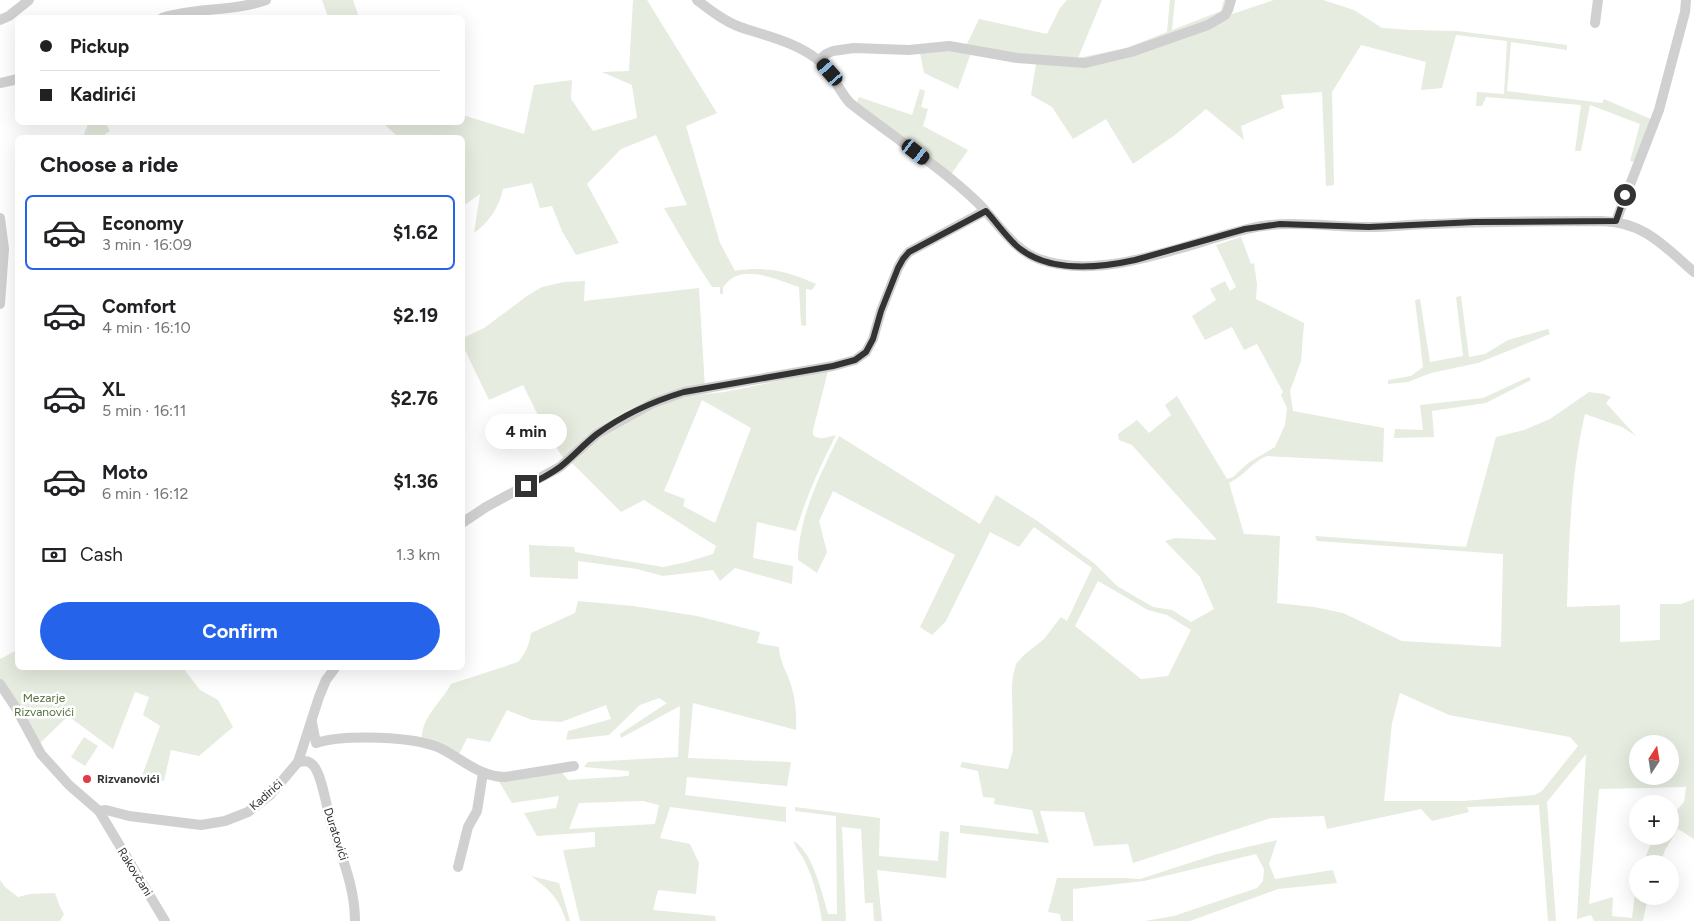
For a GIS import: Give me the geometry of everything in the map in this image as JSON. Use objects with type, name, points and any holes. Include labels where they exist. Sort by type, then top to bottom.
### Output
[{"type":"street","points":[[0,20],[29,0]]},
{"type":"street","points":[[174,15],[189,11],[249,5],[266,0]]},
{"type":"street","points":[[697,0],[731,23],[785,42],[819,60],[830,72],[843,95],[850,103],[951,180],[986,211],[1018,246],[1028,254],[1047,262],[1084,266],[1130,261],[1245,229],[1280,224],[1369,227],[1475,222],[1616,221],[1632,225],[1652,235],[1694,272]]},
{"type":"street","points":[[819,60],[833,51],[854,48],[909,50],[949,46],[1017,58],[1085,63],[1131,52],[1208,24],[1225,15],[1231,0]]},
{"type":"street","points":[[1595,23],[1598,0]]},
{"type":"street","points":[[1616,221],[1659,110],[1685,12],[1686,0]]},
{"type":"street","points":[[0,83],[15,80]]},
{"type":"street","points":[[465,521],[486,507],[560,467],[597,434],[653,403],[684,392],[833,366],[863,356],[870,346],[881,311],[903,259],[916,247],[986,211]]},
{"type":"street","points":[[0,218],[4,249],[0,304]]},
{"type":"street","name":"Kadirići","points":[[99,811],[106,810],[129,816],[191,825],[225,821],[248,812],[280,784],[301,761],[311,720],[323,688],[334,670]]},
{"type":"street","points":[[0,684],[47,761],[69,785],[99,811]]},
{"type":"street","points":[[311,720],[316,743]]},
{"type":"street","points":[[301,761],[316,743],[360,738],[425,743],[441,748],[483,773],[505,777],[574,766]]},
{"type":"street","name":"Duratovići","points":[[301,761],[313,765],[319,778],[332,825],[348,870],[354,900],[355,921]]},
{"type":"street","points":[[458,867],[468,827],[477,811],[483,773]]},
{"type":"street","name":"Rakovčani","points":[[99,811],[105,824],[165,921]]},
{"type":"green space","points":[[322,0],[353,0],[358,15],[327,15]]},
{"type":"green space","points":[[633,0],[647,0],[717,113],[686,126],[720,243],[735,271],[767,269],[796,276],[816,284],[812,290],[806,289],[806,326],[801,325],[799,287],[774,278],[747,274],[739,275],[730,280],[723,287],[723,294],[720,294],[720,287],[712,287],[664,208],[687,205],[656,135],[621,149],[587,184],[619,243],[576,255],[562,231],[552,206],[540,208],[532,183],[503,189],[493,214],[474,233],[480,194],[466,204],[465,203],[465,135],[396,135],[385,125],[465,125],[465,116],[524,134],[534,85],[572,80],[571,99],[593,131],[637,118],[632,85],[602,72],[629,71]]},
{"type":"green space","points":[[1067,0],[1102,0],[1078,58],[1126,48],[1167,32],[1170,0],[1175,0],[1172,30],[1221,11],[1224,0],[1230,0],[1226,16],[1274,0],[1323,0],[1354,10],[1382,28],[1457,31],[1567,45],[1567,50],[1511,42],[1507,91],[1602,103],[1604,99],[1653,120],[1637,163],[1630,161],[1640,124],[1590,105],[1581,151],[1575,151],[1581,105],[1486,97],[1482,106],[1476,106],[1477,92],[1504,94],[1507,41],[1456,35],[1442,88],[1421,90],[1426,62],[1361,45],[1332,92],[1334,185],[1326,186],[1322,92],[1281,95],[1284,108],[1241,126],[1244,140],[1206,109],[1175,135],[1133,164],[1106,119],[1073,139],[1052,107],[1031,95],[1036,64],[965,48],[979,19],[1047,34],[1060,8]]},
{"type":"green space","points":[[948,50],[971,53],[958,89],[924,73],[920,53]]},
{"type":"green space","points":[[920,89],[925,91],[921,107],[928,109],[923,126],[968,150],[950,176],[856,105],[859,97],[912,115]]},
{"type":"green space","points":[[88,125],[106,125],[110,131],[105,135],[84,135]]},
{"type":"green space","points":[[1241,237],[1251,264],[1254,263],[1257,284],[1256,299],[1304,323],[1301,361],[1290,391],[1293,411],[1384,428],[1383,462],[1267,456],[1229,483],[1244,534],[1280,536],[1277,603],[1314,607],[1343,613],[1402,641],[1501,647],[1503,554],[1317,541],[1315,536],[1466,547],[1496,437],[1524,430],[1550,419],[1589,392],[1611,397],[1606,403],[1636,436],[1622,427],[1585,414],[1573,486],[1567,607],[1620,605],[1620,642],[1660,640],[1660,604],[1681,604],[1694,599],[1694,839],[1679,830],[1679,808],[1684,802],[1686,787],[1599,789],[1589,904],[1613,897],[1612,916],[1632,918],[1634,905],[1646,905],[1643,921],[1594,921],[1591,915],[1577,919],[1586,754],[1547,802],[1556,921],[1548,921],[1539,805],[1467,807],[1469,812],[1432,821],[1421,809],[1327,829],[1324,816],[1271,818],[1133,863],[1128,844],[1094,846],[1084,812],[1040,811],[1049,843],[960,833],[960,825],[1039,834],[1032,810],[994,804],[995,798],[983,797],[978,771],[960,767],[962,762],[1008,769],[1013,750],[1012,687],[1016,664],[1044,639],[1061,617],[1067,621],[1092,568],[1034,527],[1019,547],[990,532],[946,621],[932,635],[920,627],[955,555],[833,491],[819,521],[827,552],[817,573],[798,560],[799,544],[806,512],[839,436],[980,524],[996,495],[1039,522],[1095,564],[1117,586],[1153,607],[1172,610],[1191,622],[1214,609],[1200,577],[1165,541],[1175,538],[1217,540],[1132,445],[1119,440],[1118,434],[1137,420],[1149,433],[1171,415],[1165,405],[1177,396],[1227,479],[1233,477],[1248,463],[1275,447],[1285,425],[1287,408],[1281,395],[1283,392],[1257,344],[1244,350],[1232,327],[1205,340],[1192,316],[1216,300],[1210,289],[1225,281],[1230,291],[1236,287],[1216,245]],"holes":[[[1098,581],[1148,610],[1167,615],[1191,630],[1168,676],[1141,679],[1075,626]],[[1400,693],[1449,715],[1570,737],[1578,746],[1542,791],[1535,795],[1464,801],[1384,801],[1392,723]]]},
{"type":"green space","points":[[585,281],[584,301],[699,288],[705,388],[644,406],[565,461],[546,431],[523,385],[489,400],[465,350],[465,337],[484,328],[542,287],[564,282]]},
{"type":"green space","points":[[1461,296],[1469,357],[1485,354],[1508,340],[1548,329],[1550,334],[1478,363],[1431,373],[1408,382],[1388,384],[1388,380],[1411,376],[1423,367],[1415,300],[1420,299],[1430,362],[1463,356],[1456,297]]},
{"type":"green space","points":[[828,371],[813,435],[821,438],[836,435],[804,506],[796,531],[757,522],[753,558],[793,566],[792,584],[735,568],[720,581],[713,570],[663,576],[637,569],[578,561],[578,579],[530,577],[529,545],[574,547],[575,552],[663,567],[713,554],[716,546],[644,500],[621,512],[571,462],[595,440],[645,411],[686,396],[724,392]],"holes":[[[702,400],[751,428],[715,523],[683,506],[685,499],[664,491]]]},
{"type":"green space","points":[[1529,377],[1531,380],[1486,403],[1432,411],[1434,437],[1394,438],[1395,429],[1423,430],[1420,405],[1483,398]]},
{"type":"green space","points":[[578,601],[633,606],[697,616],[760,632],[757,643],[779,647],[781,661],[793,693],[796,711],[796,730],[693,703],[688,758],[791,762],[787,786],[687,777],[685,795],[786,807],[786,822],[670,807],[660,838],[690,844],[699,863],[696,894],[658,890],[653,910],[715,916],[716,921],[580,921],[563,850],[595,847],[595,832],[537,836],[524,813],[556,808],[559,796],[512,803],[498,780],[560,770],[568,780],[629,776],[629,771],[584,767],[588,762],[678,757],[680,706],[621,738],[620,734],[667,703],[659,698],[640,705],[609,735],[566,740],[568,731],[611,719],[606,705],[561,722],[532,720],[507,710],[490,742],[467,738],[459,754],[422,738],[425,723],[451,684],[518,662],[527,649],[531,633],[575,613]],"holes":[[[643,801],[659,805],[655,824],[569,829],[579,803]]]},
{"type":"green space","name":"Mezarje Rizvanovići","points":[[15,651],[15,670],[185,670],[200,690],[218,700],[233,727],[199,756],[171,750],[164,781],[142,776],[160,726],[143,715],[149,697],[135,692],[113,749],[68,716],[39,744],[0,679],[0,659]]},
{"type":"green space","points":[[84,737],[98,746],[85,766],[71,757]]},
{"type":"green space","points":[[795,807],[880,818],[879,856],[938,861],[940,831],[949,832],[946,878],[877,870],[882,921],[874,921],[873,903],[865,903],[861,829],[842,827],[846,921],[822,921],[818,898],[811,876],[794,841],[801,847],[812,864],[828,914],[837,914],[836,816],[795,811]]},
{"type":"green space","points":[[1277,840],[1269,864],[1275,879],[1333,870],[1337,883],[1278,889],[1190,921],[1145,921],[1174,916],[1257,888],[1263,881],[1264,869],[1256,854],[1144,881],[1073,889],[1073,921],[1061,921],[1060,914],[1048,912],[1057,878],[1140,879],[1217,854]]},
{"type":"green space","points":[[1651,845],[1668,845],[1663,855],[1646,855]]},
{"type":"green space","points":[[531,876],[559,883],[570,921],[566,921],[553,895]]},
{"type":"green space","points":[[0,880],[5,887],[18,897],[30,894],[55,893],[64,914],[60,921],[0,921]]},
{"type":"place","name":"Rizvanovići","points":[[87,779]]},
{"type":"route","points":[[526,486],[560,467],[584,444],[613,424],[653,403],[671,396],[684,392],[739,384],[833,366],[863,356],[873,339],[881,311],[903,259],[916,247],[986,211],[1018,246],[1028,254],[1047,262],[1084,266],[1122,263],[1266,225],[1294,223],[1369,227],[1475,222],[1616,221],[1625,195]]}]
